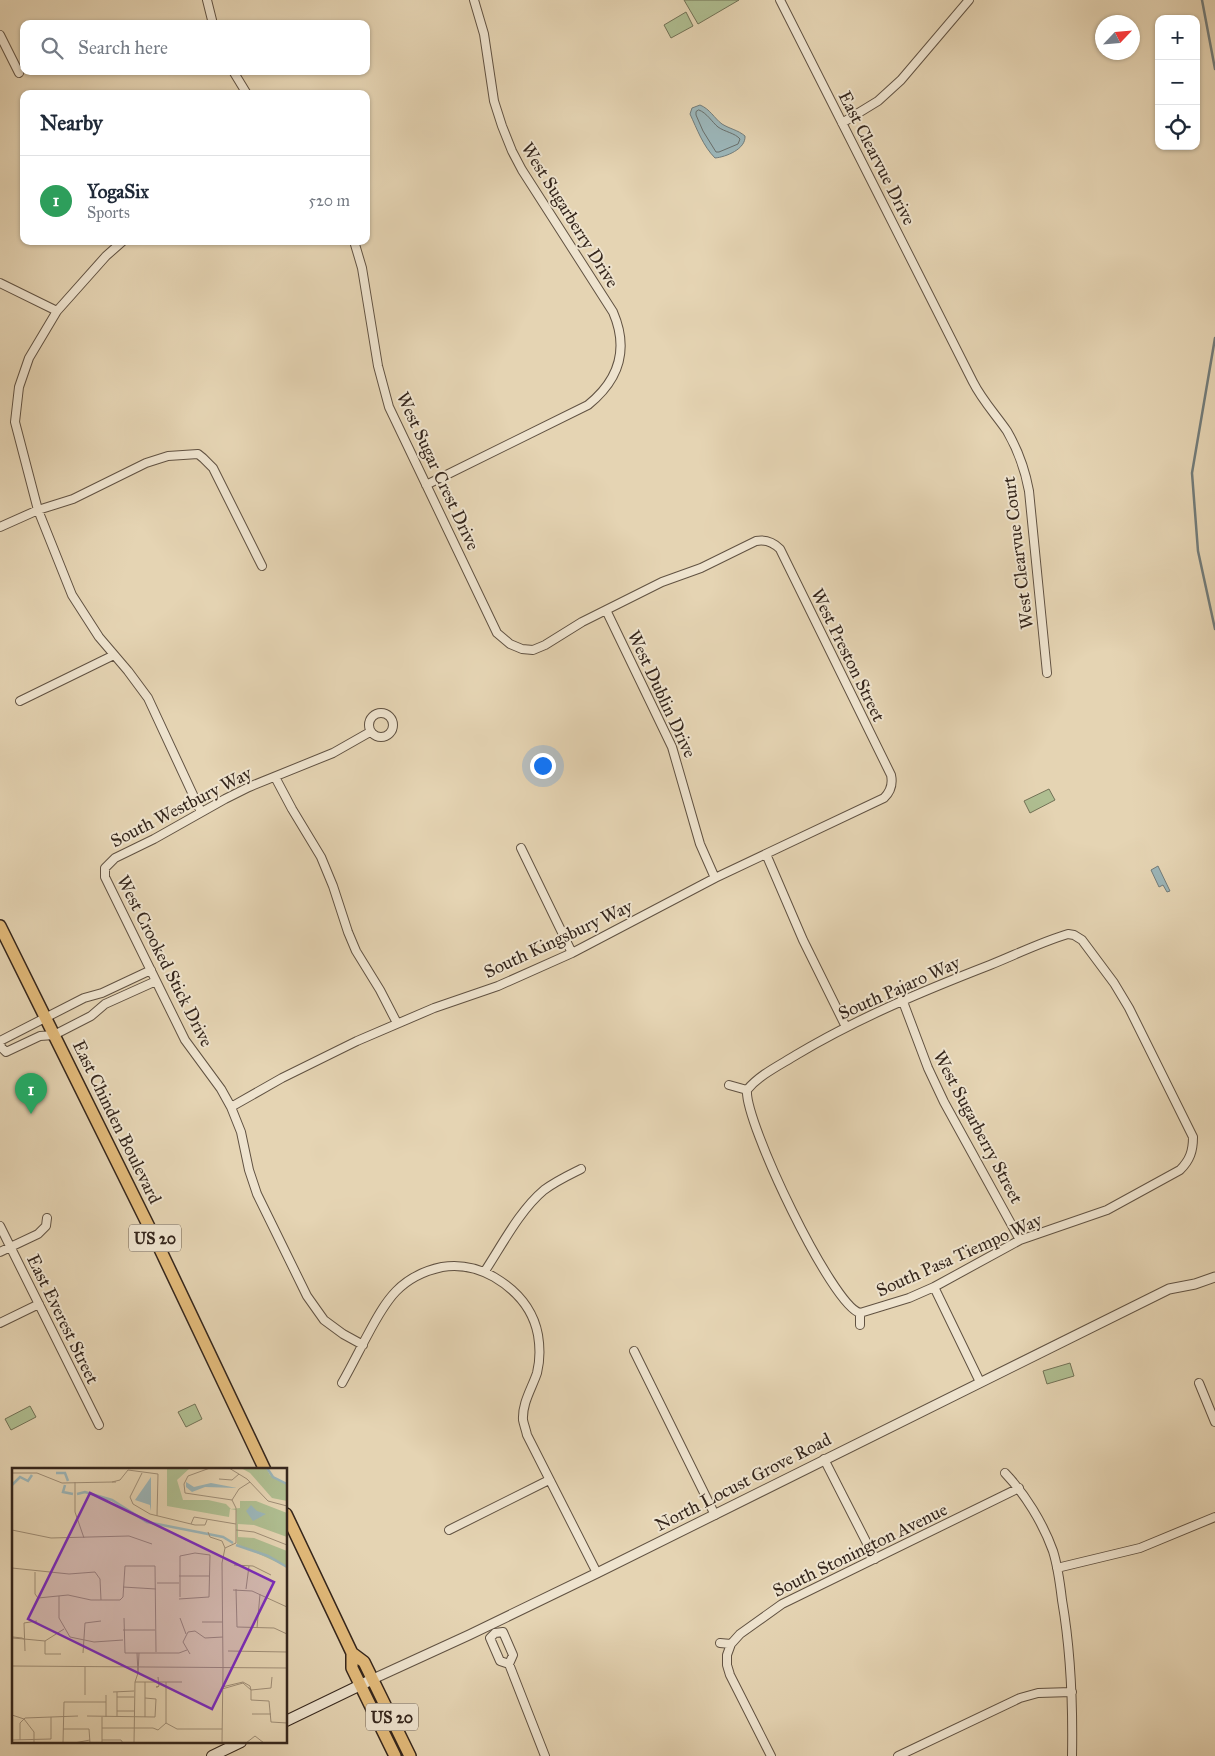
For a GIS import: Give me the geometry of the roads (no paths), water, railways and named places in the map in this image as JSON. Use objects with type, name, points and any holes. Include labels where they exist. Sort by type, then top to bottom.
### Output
[{"type":"main road","name":"East Chinden Boulevard","points":[[0,926],[164,1256],[265,1468]]},
{"type":"main road","name":"US 20","points":[[288,1518],[352,1653],[352,1668],[395,1756]]},
{"type":"main road","name":"US 20","points":[[352,1653],[364,1662],[410,1756]]},
{"type":"main road","name":"North Locust Grove Road","points":[[288,1720],[373,1679]]},
{"type":"main road","points":[[212,1756],[237,1744]]},
{"type":"street","points":[[207,0],[213,20]]},
{"type":"street","name":"West Sugarberry Drive","points":[[426,485],[588,405],[599,396],[615,374],[620,356],[621,338],[614,312],[522,170],[506,138],[494,101],[484,34],[474,0]]},
{"type":"street","name":"East Clearvue Drive","points":[[780,0],[946,330]]},
{"type":"street","points":[[842,123],[878,101],[901,80],[969,0]]},
{"type":"street","points":[[0,35],[19,73]]},
{"type":"street","points":[[235,75],[245,90]]},
{"type":"street","points":[[118,245],[57,311],[29,358],[20,387],[15,422],[38,510],[72,595],[99,637],[148,698],[201,812]]},
{"type":"street","name":"West Sugar Crest Drive","points":[[355,245],[362,268],[378,366],[384,391],[395,422],[497,633],[510,644],[522,649],[533,650],[606,610]]},
{"type":"street","points":[[0,283],[57,311]]},
{"type":"street","name":"West Clearvue Court","points":[[946,330],[976,388],[1007,431],[1023,464],[1029,491],[1047,673]]},
{"type":"street","points":[[0,527],[38,510],[73,499],[146,463],[168,456],[198,454],[213,468],[262,566]]},
{"type":"street","name":"West Preston Street","points":[[606,610],[662,582],[701,568],[756,541],[762,540],[775,544],[780,549],[891,775],[893,781],[890,787]]},
{"type":"street","name":"West Dublin Drive","points":[[606,610],[672,747],[700,844],[715,878]]},
{"type":"street","points":[[20,701],[114,655]]},
{"type":"street","name":"South Westbury Way","points":[[105,868],[115,858],[249,787],[333,753],[370,732]]},
{"type":"street","points":[[274,777],[321,857],[334,886],[356,951],[380,990],[397,1023]]},
{"type":"street","name":"South Kingsbury Way","points":[[231,1107],[282,1078],[397,1023],[498,986],[572,953],[715,878],[884,798],[889,794],[890,787]]},
{"type":"street","points":[[521,848],[572,953]]},
{"type":"street","points":[[766,854],[803,940],[846,1027]]},
{"type":"street","name":"West Crooked Stick Drive","points":[[105,868],[105,877],[190,1048],[221,1089],[231,1107],[241,1132],[249,1170],[257,1194],[307,1296],[324,1320],[343,1334],[363,1344]]},
{"type":"street","name":"South Pajaro Way","points":[[747,1090],[753,1083],[783,1063],[846,1027],[902,999],[1063,936],[1074,935],[1082,940],[1114,983],[1129,1008],[1190,1129],[1193,1137],[1193,1146]]},
{"type":"street","points":[[150,970],[102,993],[84,998],[0,1041],[0,1048],[6,1052],[40,1036],[54,1035],[91,1016],[105,1004],[156,981]]},
{"type":"street","name":"West Sugarberry Street","points":[[902,999],[928,1068],[944,1102],[1020,1240]]},
{"type":"street","points":[[728,1085],[747,1090],[746,1099],[755,1125],[795,1218],[839,1292],[850,1307],[860,1313],[860,1325]]},
{"type":"street","name":"South Pasa Tiempo Way","points":[[860,1313],[909,1298],[934,1287],[1020,1240],[1107,1210],[1123,1202],[1180,1170],[1191,1155],[1193,1146]]},
{"type":"street","points":[[485,1272],[524,1212],[535,1199],[562,1179],[581,1169]]},
{"type":"street","points":[[0,1252],[38,1234],[46,1226],[47,1218]]},
{"type":"street","name":"East Everest Street","points":[[0,1226],[99,1425]]},
{"type":"street","points":[[342,1383],[381,1309],[390,1296],[411,1278],[430,1270],[447,1266],[475,1268],[509,1286],[522,1298],[530,1313],[536,1326],[540,1352],[537,1371],[525,1405],[523,1420],[527,1435],[597,1573]]},
{"type":"street","name":"North Locust Grove Road","points":[[373,1679],[493,1628],[597,1573],[824,1459],[1169,1289],[1195,1284],[1215,1277]]},
{"type":"street","points":[[934,1287],[980,1382]]},
{"type":"street","points":[[0,1323],[39,1304]]},
{"type":"street","points":[[634,1351],[715,1515]]},
{"type":"street","points":[[1199,1383],[1215,1422]]},
{"type":"street","points":[[824,1459],[875,1559]]},
{"type":"street","points":[[1005,1473],[1019,1488],[1045,1533],[1057,1568],[1066,1619],[1072,1692],[1072,1756]]},
{"type":"street","points":[[449,1530],[550,1480]]},
{"type":"street","name":"South Stonington Avenue","points":[[731,1644],[740,1634],[792,1597],[875,1559],[1019,1488]]},
{"type":"street","points":[[1057,1568],[1140,1548],[1215,1517]]},
{"type":"street","points":[[509,1664],[500,1661],[490,1638],[493,1628],[503,1632],[513,1655],[509,1664],[546,1756]]},
{"type":"street","points":[[720,1643],[731,1644],[727,1654],[727,1665],[730,1675],[771,1756]]},
{"type":"street","points":[[898,1756],[1029,1694],[1072,1692]]},
{"type":"water","points":[[700,105],[707,109],[722,124],[745,136],[739,148],[730,154],[715,158],[707,148],[690,114],[692,108]]},
{"type":"water","points":[[1158,866],[1170,891],[1167,892],[1163,885],[1159,887],[1151,870]]},
{"type":"waterway","points":[[1202,0],[1215,69]]},
{"type":"waterway","points":[[1215,338],[1192,473],[1198,551],[1215,629]]},
{"type":"place","name":"YogaSix","points":[[31,1114]]}]
